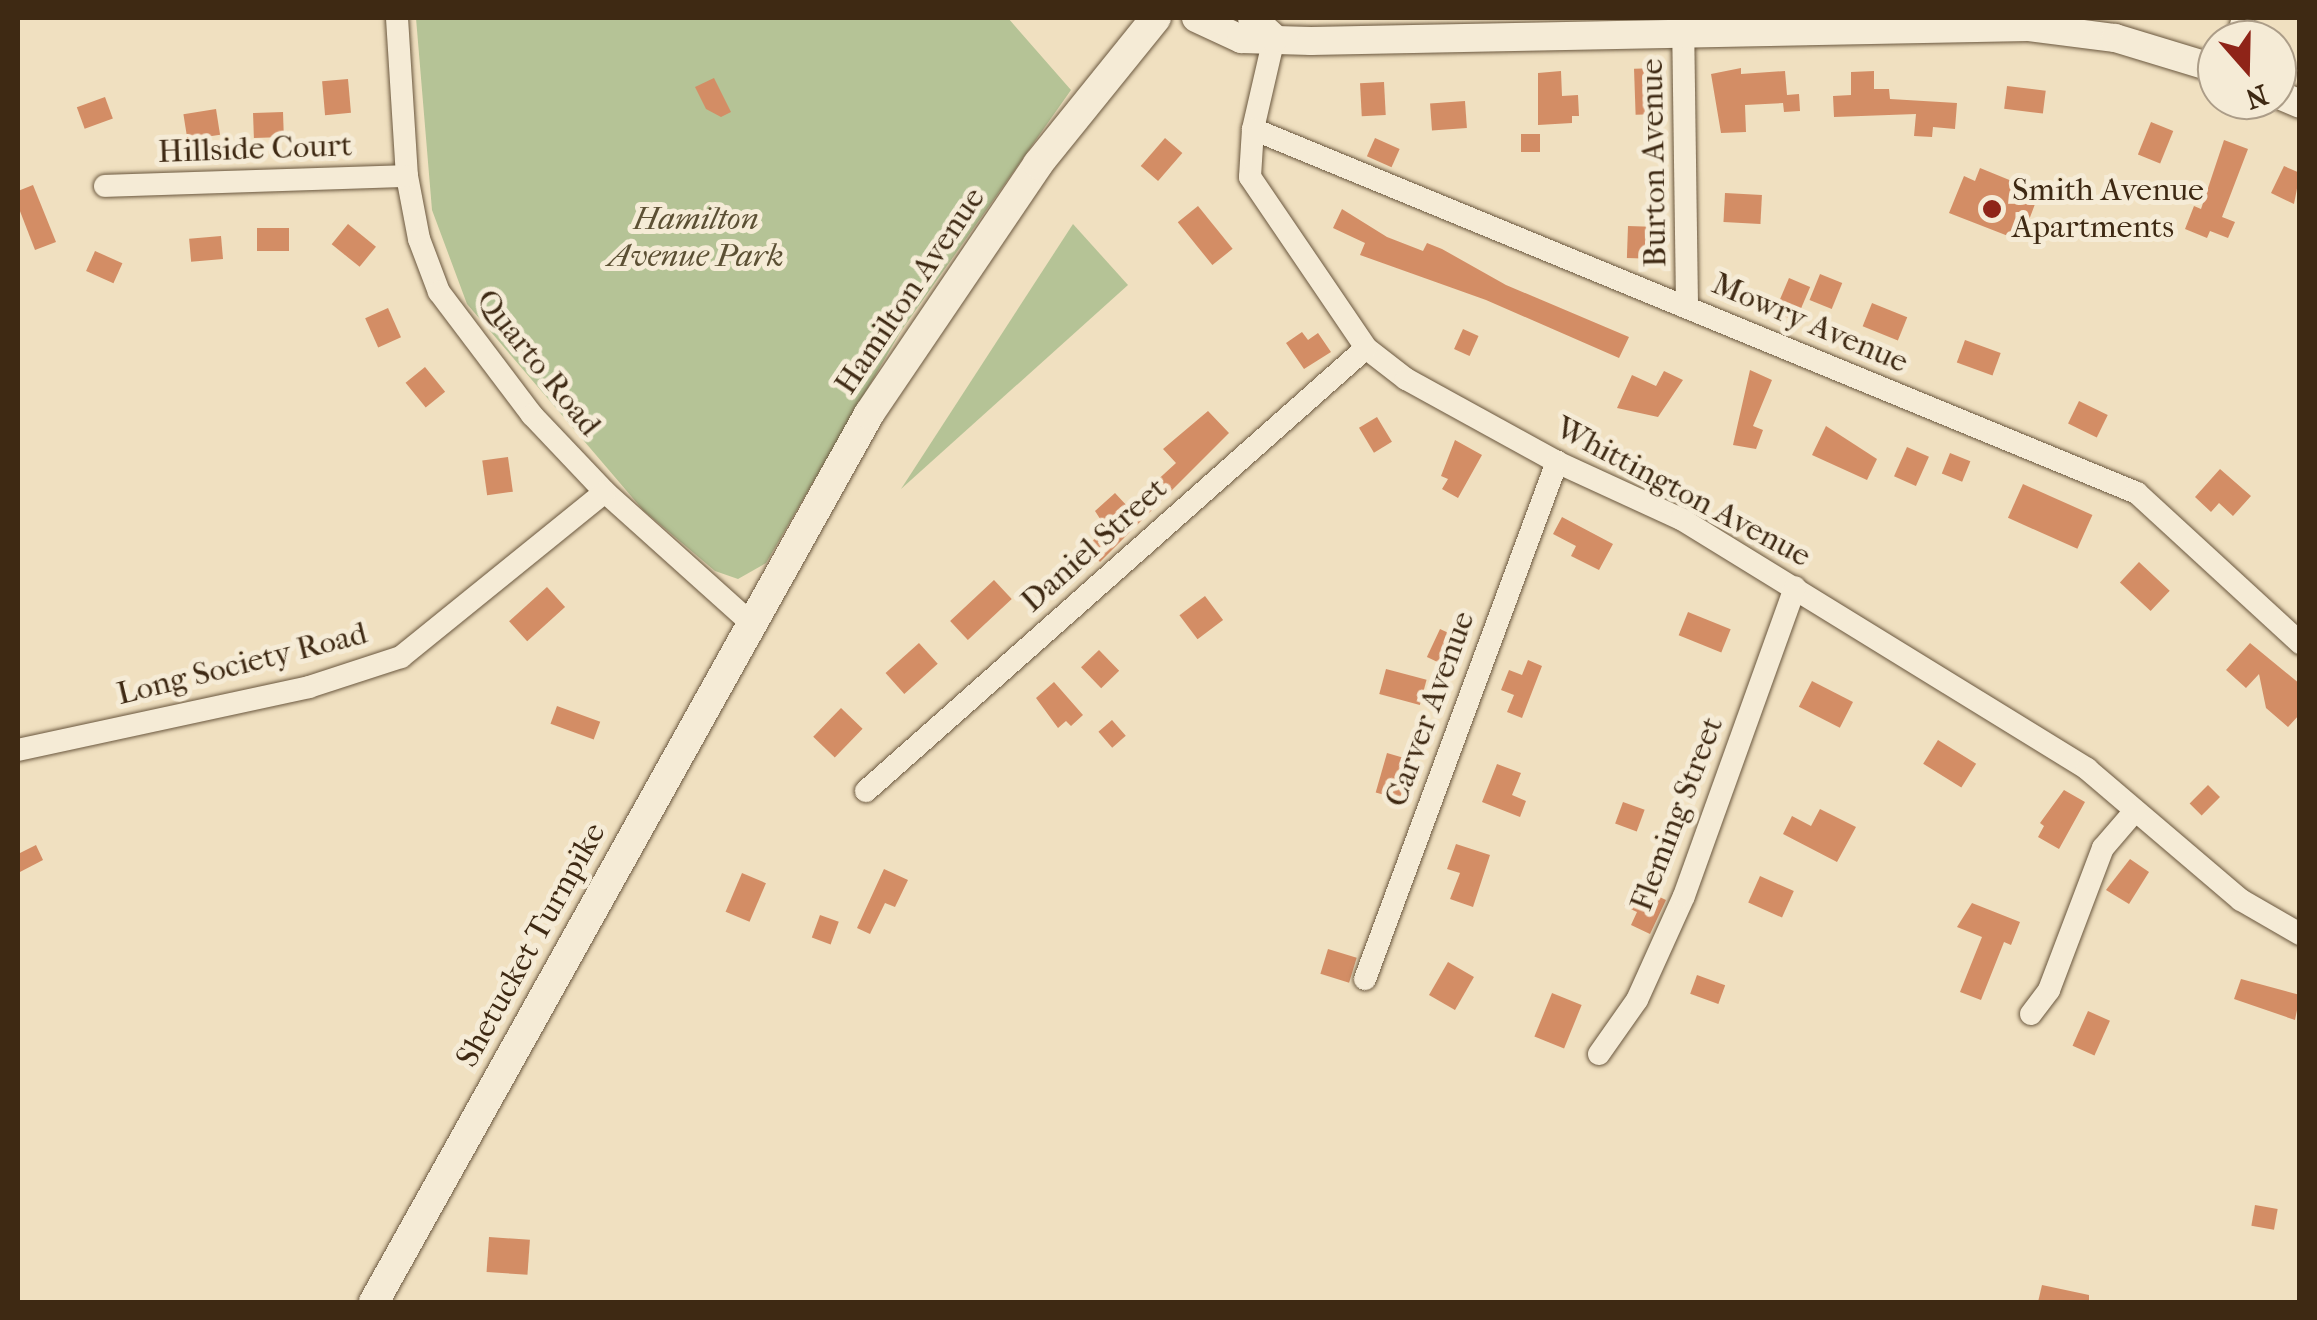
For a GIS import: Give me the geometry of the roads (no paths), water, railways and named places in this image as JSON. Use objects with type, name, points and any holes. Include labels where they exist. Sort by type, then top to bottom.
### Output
[{"type":"main road","name":"Hamilton Avenue","points":[[750,622],[915,340],[1038,164],[1156,18]]},
{"type":"main road","name":"Shetucket Turnpike","points":[[374,1302],[750,622]]},
{"type":"street","name":"Quarto Road","points":[[398,18],[407,176],[419,239],[439,292],[521,402],[605,492],[750,622]]},
{"type":"street","points":[[1196,18],[1241,39],[1354,42],[1683,23],[2029,28],[2116,38],[2197,63]]},
{"type":"street","points":[[1252,18],[1274,38]]},
{"type":"street","name":"Burton Avenue","points":[[1683,23],[1687,307]]},
{"type":"street","name":"Whittington Avenue","points":[[1274,38],[1253,129],[1250,177],[1366,348],[1406,379],[1556,462],[1681,519],[2087,769],[2241,900],[2300,934]]},
{"type":"street","name":"Mowry Avenue","points":[[1253,129],[2137,493],[2300,643]]},
{"type":"street","name":"Hillside Court","points":[[104,186],[407,176]]},
{"type":"street","name":"Daniel Street","points":[[866,791],[1366,348]]},
{"type":"street","name":"Carver Avenue","points":[[1365,979],[1556,462]]},
{"type":"street","name":"Long Society Road","points":[[18,750],[308,686],[401,657],[605,492]]},
{"type":"street","name":"Fleming Street","points":[[1600,1054],[1637,1000],[1684,896],[1795,587]]},
{"type":"street","points":[[2031,1014],[2046,997],[2103,848],[2134,812]]},
{"type":"place","name":"Smith Avenue Apartments","points":[[1992,209]]},
{"type":"park label","name":"Hamilton Avenue Park","points":[[696,238]]}]
